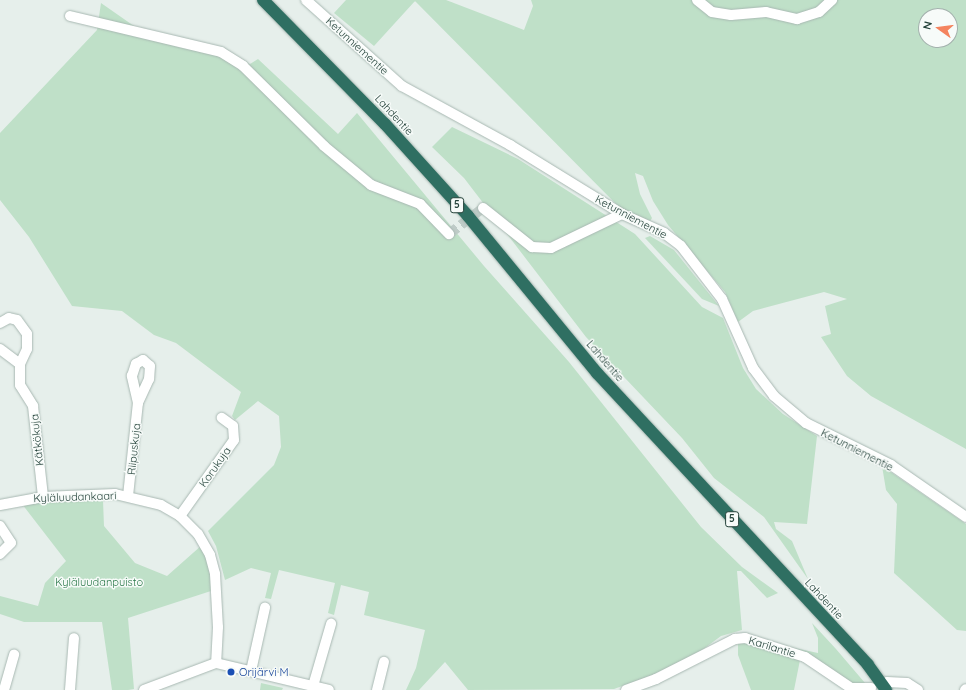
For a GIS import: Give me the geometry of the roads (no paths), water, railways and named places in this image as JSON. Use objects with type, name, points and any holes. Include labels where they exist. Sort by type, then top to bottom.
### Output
[{"type":"highway","name":"Lahdentie","points":[[257,0],[309,45]]},
{"type":"highway","name":"Lahdentie","points":[[263,0],[309,45],[437,182],[597,373],[887,686]]},
{"type":"street","name":"Ketunniementie","points":[[306,0],[402,86],[510,145],[622,214],[664,233],[681,246],[722,299],[762,383],[791,413],[822,432],[891,465],[966,517]]},
{"type":"street","points":[[697,0],[712,12],[730,15],[766,12],[797,19],[819,12],[832,0]]},
{"type":"street","points":[[70,16],[221,52],[243,66],[324,146],[371,185],[420,204],[449,234]]},
{"type":"street","points":[[484,208],[532,247],[552,248],[622,214]]},
{"type":"street","name":"Kätkökuja","points":[[0,323],[9,318],[17,320],[27,334],[27,349],[20,364],[20,385],[33,406],[43,497]]},
{"type":"street","points":[[0,349],[20,364]]},
{"type":"street","name":"Riipuskuja","points":[[128,496],[138,403]]},
{"type":"street","name":"Korukuja","points":[[180,516],[234,440],[233,426],[222,418]]},
{"type":"street","name":"Kyläluudankaari","points":[[0,505],[43,497],[128,496],[161,505],[180,516],[198,534],[210,555],[215,574],[218,628],[216,664]]},
{"type":"street","points":[[0,526],[11,543],[0,554]]},
{"type":"street","points":[[251,671],[266,608]]},
{"type":"street","points":[[313,686],[331,624]]},
{"type":"street","points":[[70,690],[74,638]]},
{"type":"street","name":"Karilantie","points":[[626,690],[656,679],[724,644],[745,638],[805,657],[851,688],[871,688]]},
{"type":"street","points":[[4,690],[14,654]]},
{"type":"street","points":[[377,690],[384,662]]},
{"type":"street","points":[[144,690],[216,664],[329,690]]},
{"type":"street","points":[[887,686],[907,683],[918,690]]},
{"type":"tunnel","points":[[449,234],[483,208]]},
{"type":"place","name":"Orijärvi M","points":[[231,672]]},
{"type":"park label","name":"Kyläluudanpuisto","points":[[99,582]]}]
